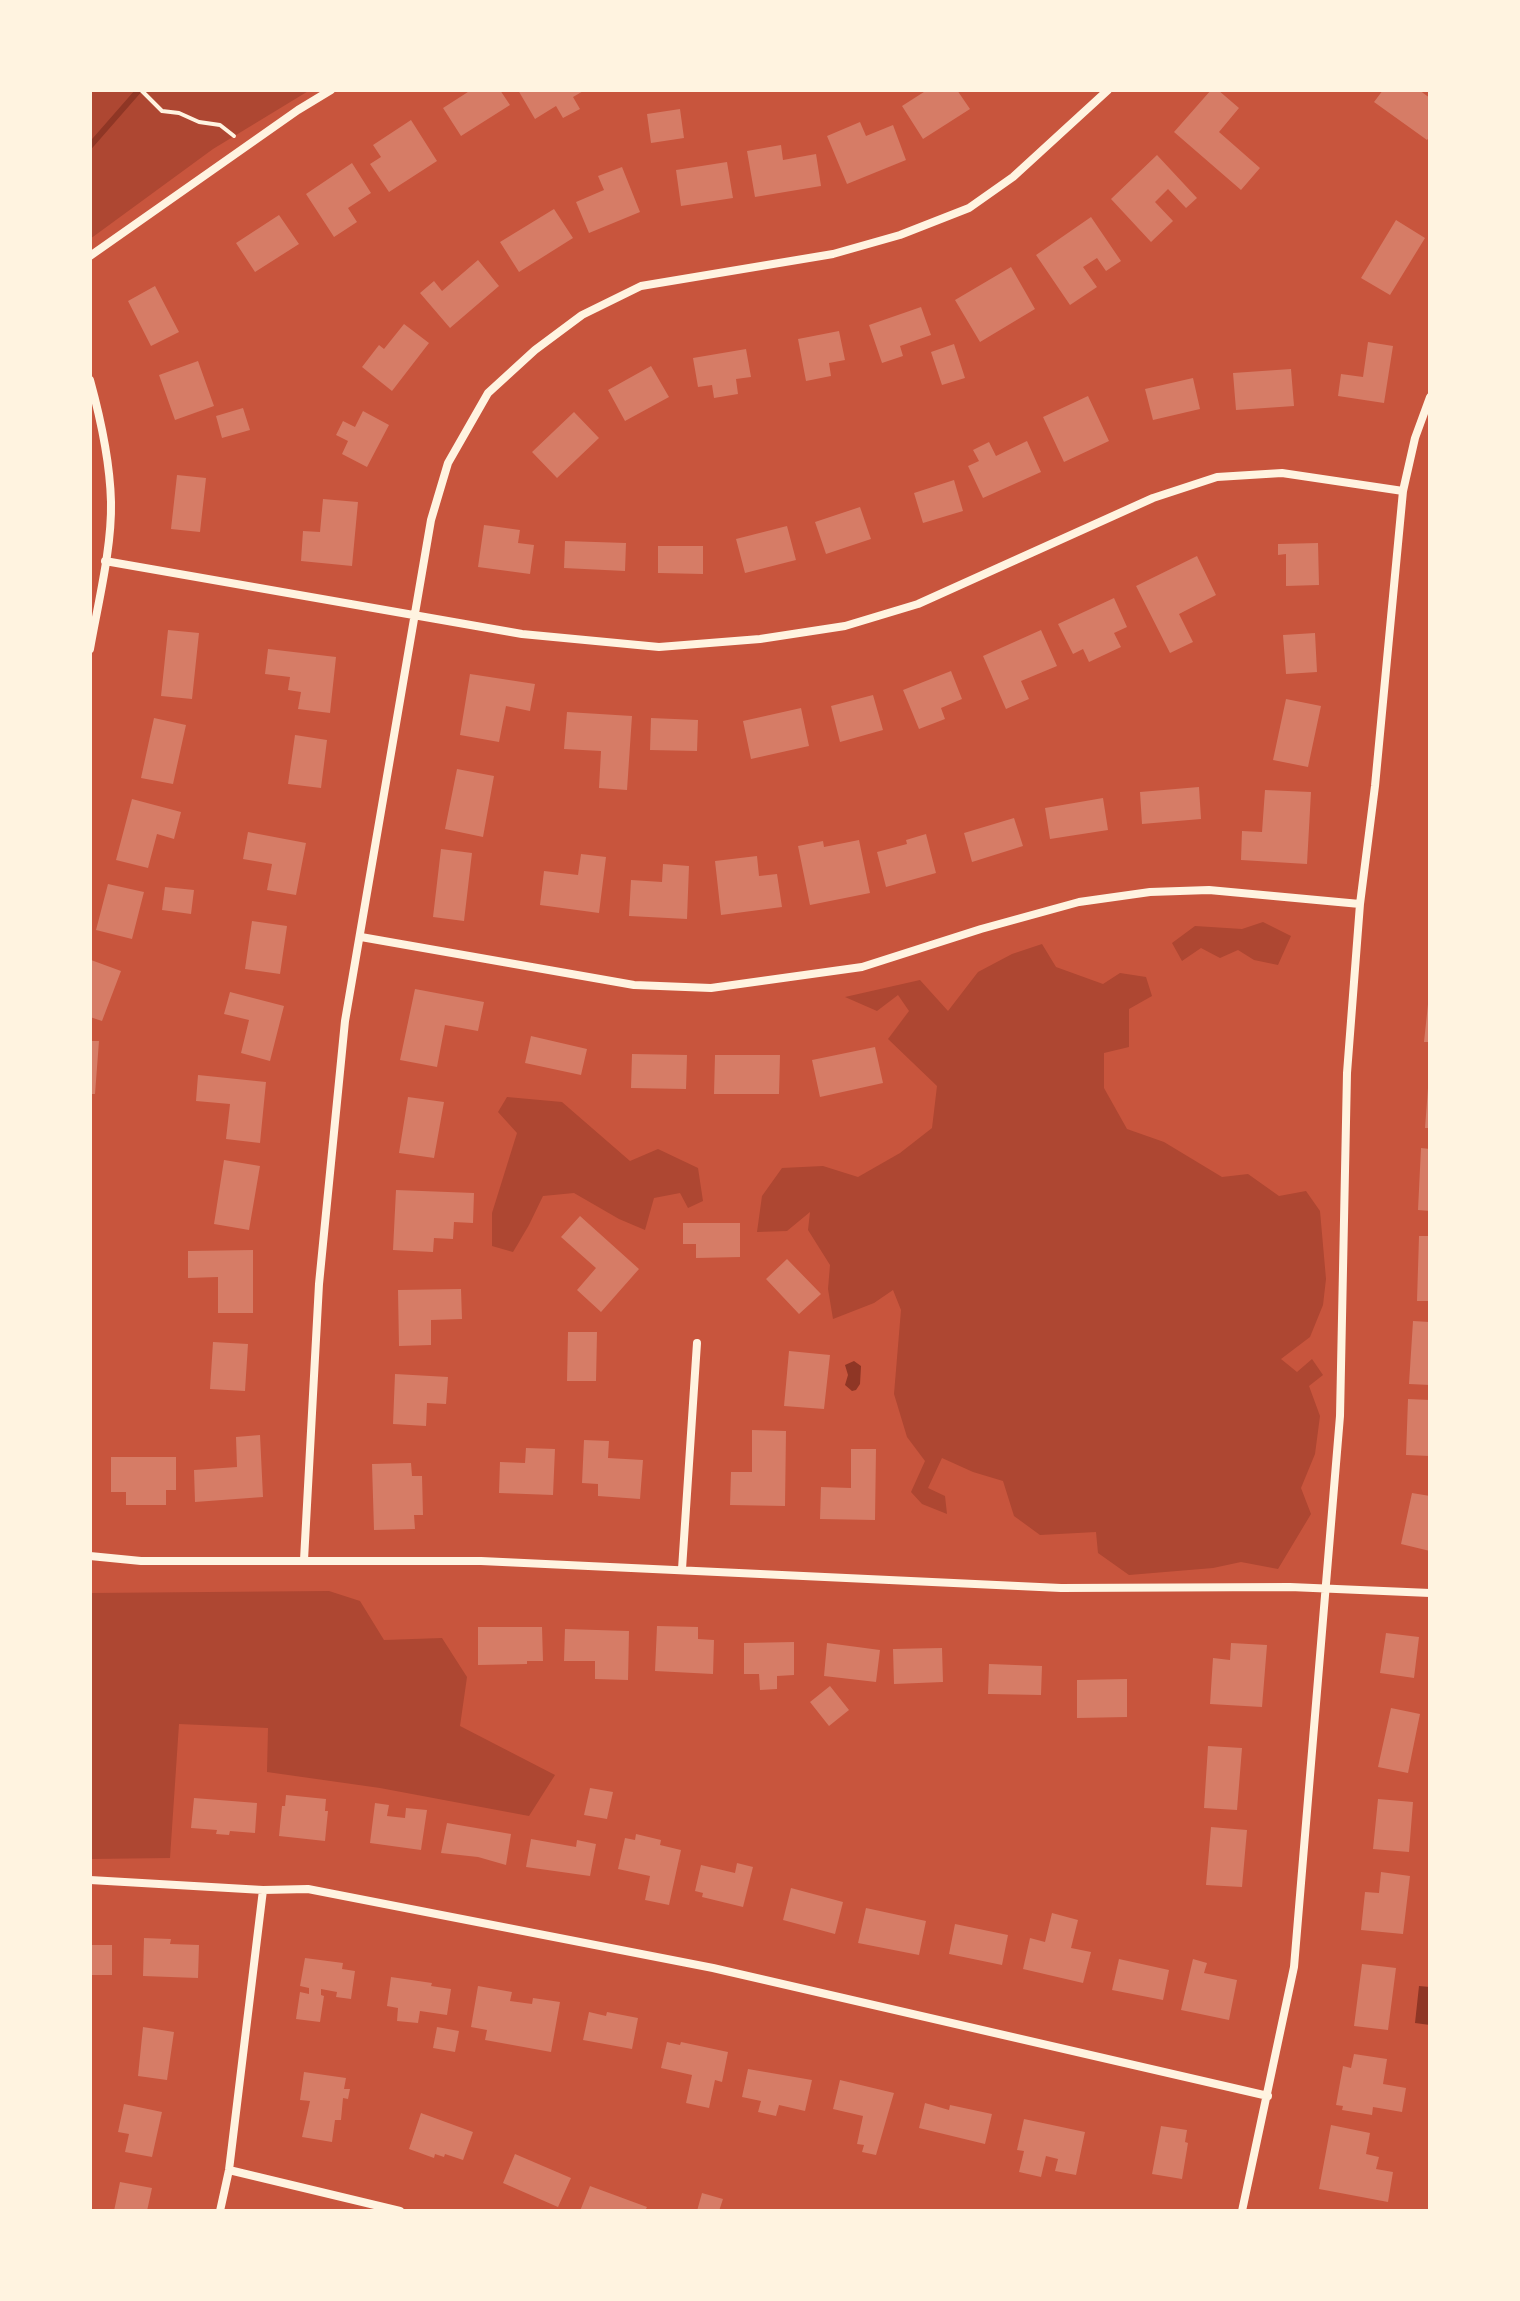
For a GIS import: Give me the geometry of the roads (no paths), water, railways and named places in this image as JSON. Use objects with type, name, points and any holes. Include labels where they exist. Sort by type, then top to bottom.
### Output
[{"type":"street","points":[[90,256],[331,90]]},
{"type":"street","points":[[304,1560],[319,1284],[345,1021],[431,520],[448,463],[488,393],[535,350],[582,315],[641,286],[833,254],[900,235],[969,208],[1013,177],[1108,90]]},
{"type":"street","points":[[90,380],[105,436],[111,504],[90,649]]},
{"type":"street","points":[[1242,2211],[1294,1967],[1340,1416],[1347,1073],[1360,904],[1374,793],[1403,491],[1415,438],[1430,397]]},
{"type":"street","points":[[105,561],[522,634],[659,647],[760,639],[845,626],[918,604],[1153,498],[1217,477],[1282,473],[1403,491]]},
{"type":"street","points":[[361,937],[634,985],[711,988],[862,967],[1079,902],[1150,892],[1209,890],[1360,904]]},
{"type":"street","points":[[682,1569],[697,1343]]},
{"type":"street","points":[[90,1556],[141,1561],[481,1561],[1061,1588],[1325,1589],[1430,1593]]},
{"type":"street","points":[[90,1880],[263,1890],[308,1889],[713,1968],[1268,2096]]},
{"type":"street","points":[[220,2211],[229,2170],[263,1890]]},
{"type":"street","points":[[229,2170],[400,2211]]},
{"type":"waterway","points":[[90,146],[139,90]]}]
